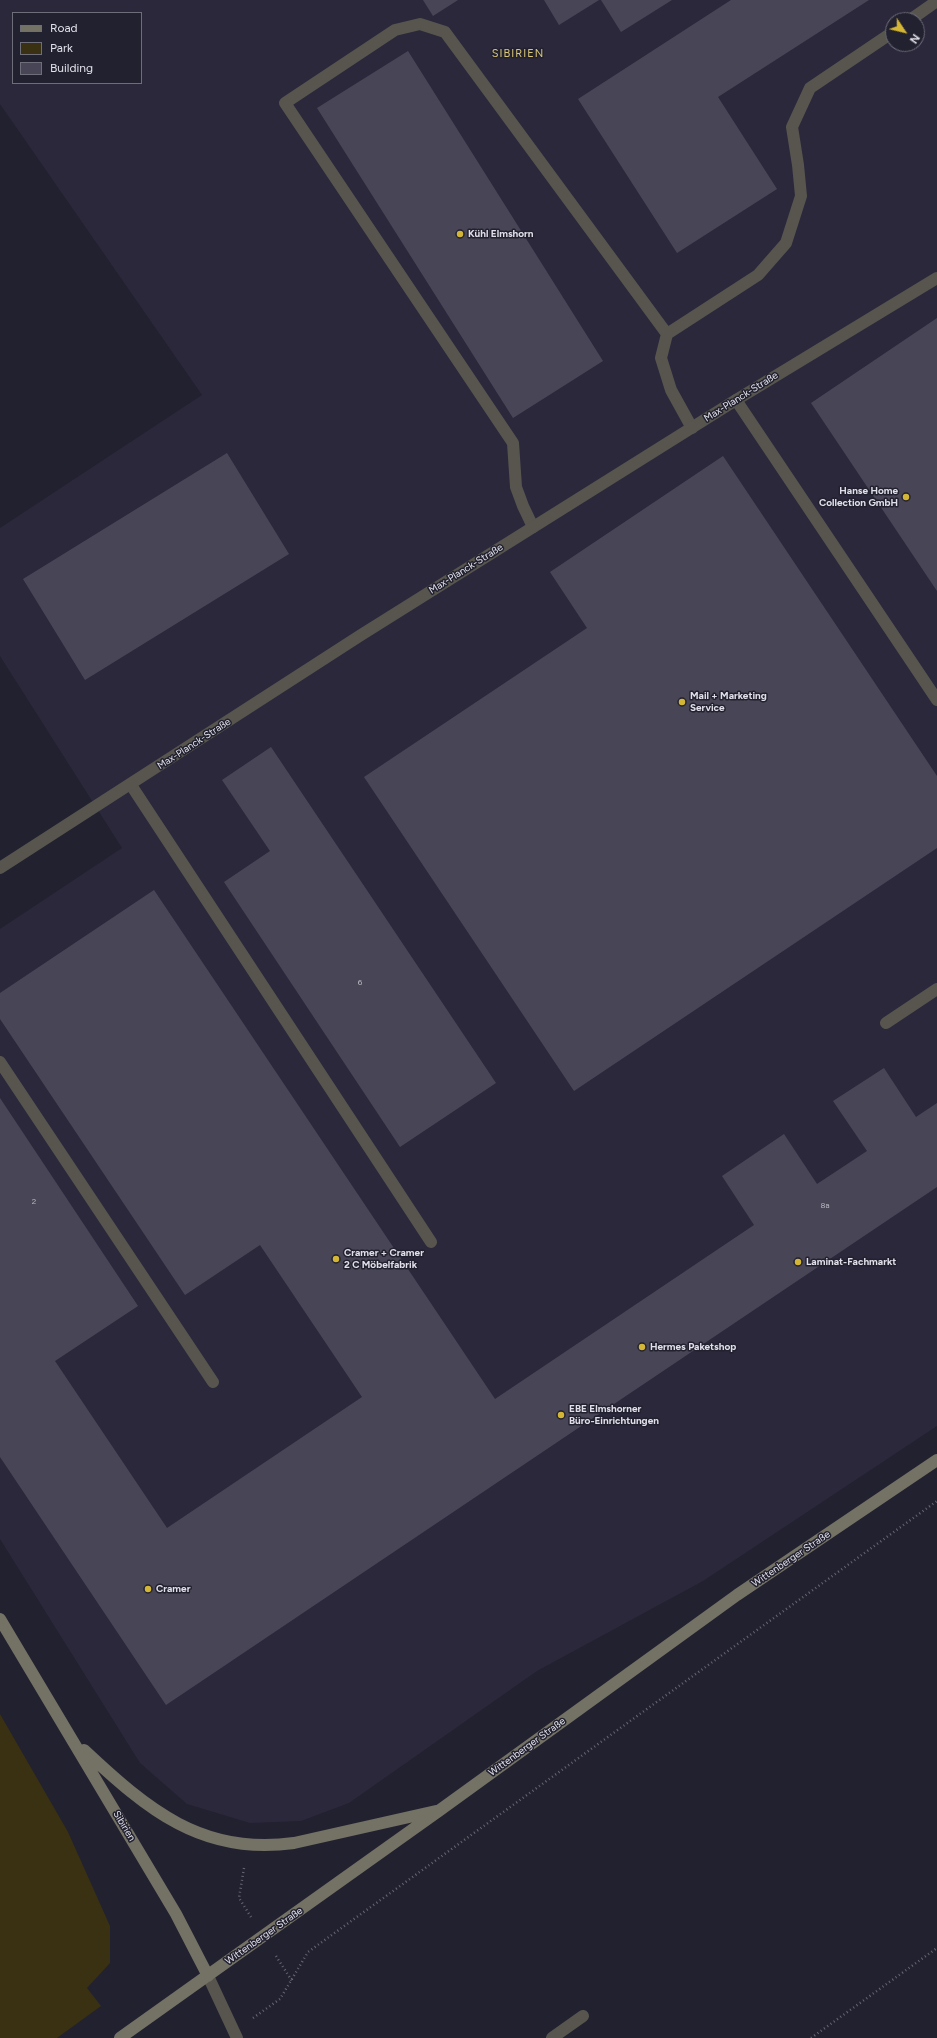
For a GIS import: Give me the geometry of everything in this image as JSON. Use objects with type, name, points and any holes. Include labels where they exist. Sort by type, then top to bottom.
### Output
[{"type":"main road","name":"Wittenberger Straße","points":[[120,2038],[738,1595],[937,1460]]},
{"type":"main road","name":"Sibirien","points":[[0,1619],[176,1914],[208,1976]]},
{"type":"main road","points":[[73,1740],[123,1787],[178,1825],[233,1843],[248,1846],[271,1846],[294,1843],[440,1810]]},
{"type":"street","points":[[921,12],[937,1]]},
{"type":"street","points":[[533,527],[516,487],[513,443],[285,103],[395,30],[420,24],[445,32],[667,334]]},
{"type":"street","points":[[692,428],[670,390],[661,358],[667,334],[758,275],[786,243],[801,196],[792,127],[810,88],[885,37]]},
{"type":"street","name":"Max-Planck-Straße","points":[[0,868],[131,785],[361,635],[736,400],[937,278]]},
{"type":"street","points":[[736,400],[937,700]]},
{"type":"street","points":[[131,785],[431,1242]]},
{"type":"street","points":[[886,1023],[937,989]]},
{"type":"street","points":[[0,1062],[213,1382]]},
{"type":"street","name":"Sibirien","points":[[208,1976],[236,2035]]},
{"type":"street","points":[[552,2038],[583,2016]]},
{"type":"path","points":[[236,2035],[280,1999],[308,1952],[937,1501]]},
{"type":"path","points":[[245,1867],[239,1898],[245,1908]]},
{"type":"path","points":[[811,2038],[937,1948]]},
{"type":"shaded area","points":[[0,0],[937,0],[937,1426],[703,1581],[537,1671],[349,1803],[301,1821],[250,1823],[187,1804],[140,1763],[0,1539],[0,929],[122,848],[0,656],[0,528],[202,395],[0,104]]},
{"type":"green space","points":[[0,1714],[68,1832],[110,1926],[110,1963],[87,1988],[101,2006],[57,2038],[0,2038]]},
{"type":"building","points":[[423,0],[458,0],[433,16]]},
{"type":"building","points":[[544,0],[599,0],[559,25]]},
{"type":"building","points":[[601,0],[672,0],[621,32]]},
{"type":"building","points":[[731,0],[869,0],[718,97],[777,189],[677,253],[578,99]]},
{"type":"building","name":"Kühl Elmshorn","points":[[408,51],[603,361],[513,418],[317,108]]},
{"type":"building","name":"Hanse Home Collection GmbH","points":[[937,318],[937,591],[811,403]]},
{"type":"building","points":[[227,453],[289,554],[85,680],[23,579]]},
{"type":"building","name":"Mail + Marketing Service","points":[[723,456],[937,776],[937,848],[574,1091],[364,777],[587,628],[550,572]]},
{"type":"building","points":[[271,747],[496,1083],[400,1147],[224,882],[270,851],[222,780]]},
{"type":"building","points":[[154,890],[495,1399],[754,1225],[722,1176],[784,1134],[817,1184],[867,1151],[833,1101],[884,1068],[916,1117],[937,1103],[937,1187],[166,1705],[0,1457],[0,1098],[138,1306],[55,1361],[167,1528],[362,1397],[260,1245],[185,1295],[0,1019],[0,993]]},
{"type":"place","name":"Kühl Elmshorn","points":[[460,234]]},
{"type":"place","name":"Hanse Home Collection GmbH","points":[[906,497]]},
{"type":"place","name":"Mail + Marketing Service","points":[[682,702]]},
{"type":"place","name":"Cramer + Cramer 2 C Möbelfabrik","points":[[336,1259]]},
{"type":"place","name":"Laminat-Fachmarkt","points":[[798,1262]]},
{"type":"place","name":"Hermes Paketshop","points":[[642,1347]]},
{"type":"place","name":"EBE Elmshorner Büro-Einrichtungen","points":[[561,1415]]},
{"type":"place","name":"Cramer","points":[[148,1589]]},
{"type":"district","name":"SIBIRIEN","points":[[518,54]]}]
